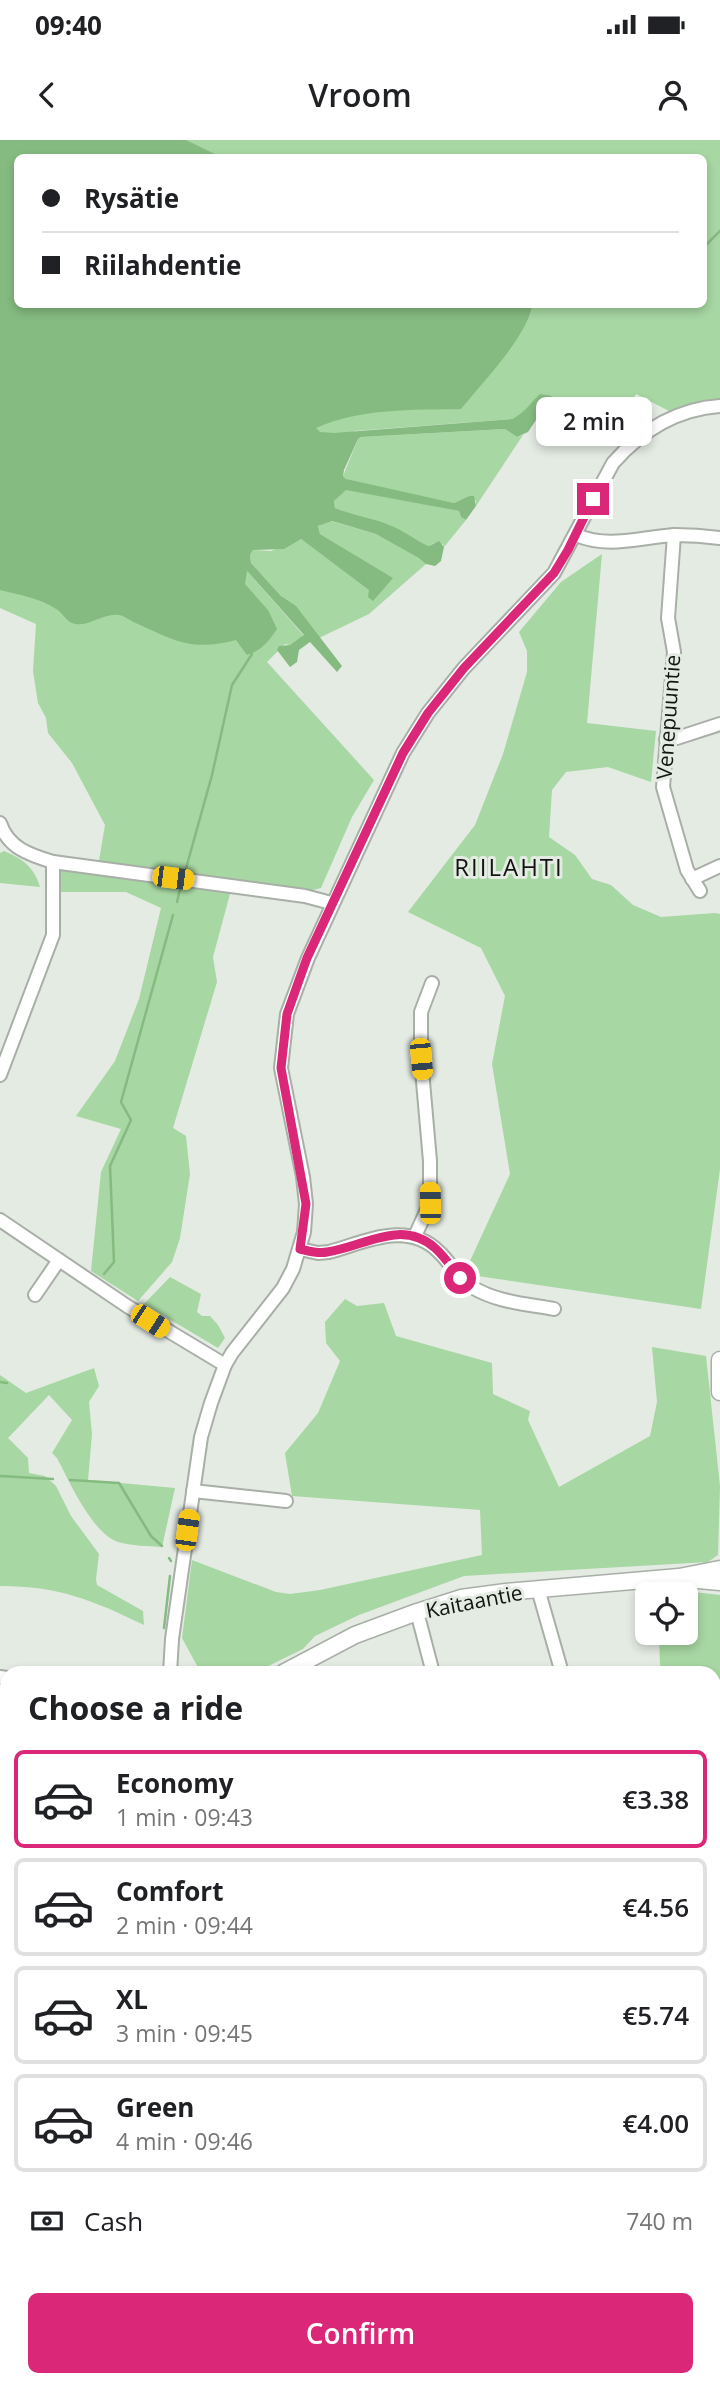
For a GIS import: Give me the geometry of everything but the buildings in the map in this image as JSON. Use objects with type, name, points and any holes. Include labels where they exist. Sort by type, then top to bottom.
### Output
[{"type":"main road","points":[[720,1360],[720,1392]]},
{"type":"main road","name":"Kaitaantie","points":[[296,1666],[355,1635],[461,1598],[679,1577],[720,1569]]},
{"type":"main road","name":"Kaitaantie","points":[[679,1577],[701,1582],[720,1582]]},
{"type":"street","points":[[170,1666],[201,1432],[225,1365],[283,1288],[300,1249],[306,1204],[281,1068],[287,1014],[307,958],[403,753],[428,713],[464,668],[554,573],[613,463],[627,447],[663,421],[704,407],[720,406]]},
{"type":"street","points":[[576,535],[598,543],[674,536],[720,538]]},
{"type":"street","name":"Venepuuntie","points":[[674,536],[667,618],[674,652],[663,787],[684,860],[700,891]]},
{"type":"street","points":[[666,738],[677,738],[720,724]]},
{"type":"street","points":[[0,823],[16,846],[25,853],[53,862],[305,896],[331,903]]},
{"type":"street","points":[[0,1075],[53,935],[53,862]]},
{"type":"street","points":[[692,879],[720,866]]},
{"type":"street","points":[[415,1236],[430,1203],[430,1161],[421,1059],[421,1012],[432,983]]},
{"type":"street","points":[[0,1220],[156,1324],[225,1365]]},
{"type":"street","points":[[300,1249],[318,1253],[329,1252],[396,1234],[415,1236],[434,1247],[471,1287],[509,1300],[554,1309]]},
{"type":"street","points":[[35,1295],[59,1260]]},
{"type":"street","points":[[192,1491],[286,1501]]},
{"type":"street","points":[[538,1589],[560,1666]]},
{"type":"street","points":[[417,1612],[431,1666]]},
{"type":"shaded area","points":[[0,140],[720,140],[720,400],[669,411],[636,394],[618,431],[610,440],[547,401],[534,420],[526,412],[512,419],[354,431],[350,436],[0,445]]},
{"type":"shaded area","points":[[0,140],[186,140],[215,154],[14,154],[14,308],[531,308],[513,345],[461,409],[369,413],[333,421],[316,428],[320,432],[334,433],[512,419],[540,394],[552,396],[528,432],[517,437],[505,429],[358,439],[344,470],[343,476],[346,479],[454,503],[474,496],[476,506],[466,520],[461,517],[459,511],[346,490],[334,501],[335,508],[387,524],[429,546],[439,541],[444,547],[441,561],[435,566],[426,564],[376,534],[332,521],[318,526],[320,534],[393,578],[373,601],[368,597],[369,590],[301,539],[284,549],[253,550],[250,555],[251,563],[281,596],[296,606],[342,666],[337,672],[310,642],[299,650],[297,662],[290,667],[277,650],[279,646],[290,645],[304,635],[247,571],[245,584],[268,610],[277,629],[264,645],[247,655],[236,640],[208,645],[185,643],[119,615],[83,624],[72,623],[58,610],[43,602],[0,590]]},
{"type":"shaded area","points":[[505,429],[517,437],[523,435],[476,506],[476,501],[469,496],[454,503],[354,482],[343,476],[361,437]]},
{"type":"shaded area","points":[[0,455],[211,530],[304,636],[290,645],[285,644],[267,662],[374,780],[352,817],[321,888],[309,891],[99,861],[105,825],[72,763],[48,733],[46,718],[38,703],[33,671],[36,624],[0,608]]},
{"type":"shaded area","points":[[346,489],[459,511],[461,517],[466,520],[444,547],[443,544],[434,543],[429,546],[335,508],[334,501]]},
{"type":"shaded area","points":[[331,521],[376,534],[425,557],[426,564],[369,614],[319,638],[251,563],[250,555],[253,550],[271,551],[301,539],[370,590],[392,578],[320,534],[318,526]]},
{"type":"shaded area","points":[[602,554],[587,723],[656,731],[651,782],[608,767],[566,772],[552,790],[549,837],[575,855],[592,879],[611,885],[633,905],[661,917],[720,914],[720,1169],[701,1309],[464,1274],[510,1174],[492,1064],[505,996],[481,948],[408,912],[475,825],[503,754],[527,672],[527,651],[519,632],[561,582]]},
{"type":"shaded area","points":[[4,851],[27,864],[40,887],[0,883],[0,853]]},
{"type":"shaded area","points":[[56,867],[231,890],[213,957],[217,982],[173,1128],[186,1136],[190,1174],[180,1238],[172,1262],[138,1301],[91,1271],[101,1172],[121,1129],[76,1116],[115,1061],[139,999],[161,908],[126,892],[61,892]]},
{"type":"shaded area","points":[[170,1277],[201,1294],[197,1312],[202,1316],[210,1316],[225,1338],[218,1348],[144,1304]]},
{"type":"shaded area","points":[[345,1299],[357,1306],[384,1303],[396,1336],[492,1363],[493,1394],[530,1411],[528,1420],[559,1487],[650,1436],[657,1402],[652,1347],[706,1356],[720,1486],[718,1555],[708,1562],[464,1576],[359,1615],[315,1636],[303,1649],[268,1666],[197,1666],[182,1638],[192,1560],[276,1592],[290,1594],[482,1555],[480,1510],[292,1496],[285,1453],[318,1413],[340,1361],[326,1343],[325,1322]]},
{"type":"shaded area","points":[[94,1368],[99,1386],[89,1402],[92,1434],[88,1480],[175,1488],[162,1547],[118,1542],[108,1537],[90,1518],[52,1453],[72,1420],[49,1395],[8,1438],[28,1458],[29,1473],[45,1476],[56,1486],[71,1516],[99,1554],[97,1585],[143,1611],[144,1625],[75,1596],[40,1589],[0,1586],[0,1375],[26,1393]]},
{"type":"shaded area","points":[[698,1592],[720,1595],[720,1666],[660,1665],[659,1645],[698,1645]]},
{"type":"waterway","points":[[707,244],[720,231]]},
{"type":"waterway","points":[[185,872],[212,775],[232,685],[252,654]]},
{"type":"waterway","points":[[177,902],[181,885]]},
{"type":"waterway","points":[[104,1274],[114,1262],[110,1166],[131,1120],[121,1102],[173,915]]},
{"type":"waterway","points":[[0,1382],[7,1383]]},
{"type":"waterway","points":[[0,1476],[53,1479]]},
{"type":"waterway","points":[[70,1480],[119,1483],[151,1536],[162,1546]]},
{"type":"waterway","points":[[164,1628],[170,1576]]},
{"type":"district","name":"RIILAHTI","points":[[509,866]]},
{"type":"route","points":[[460,1278],[434,1247],[422,1239],[407,1235],[378,1237],[329,1252],[318,1253],[300,1249],[306,1204],[281,1068],[287,1014],[331,903],[403,753],[428,713],[464,668],[554,573],[593,499]]}]
